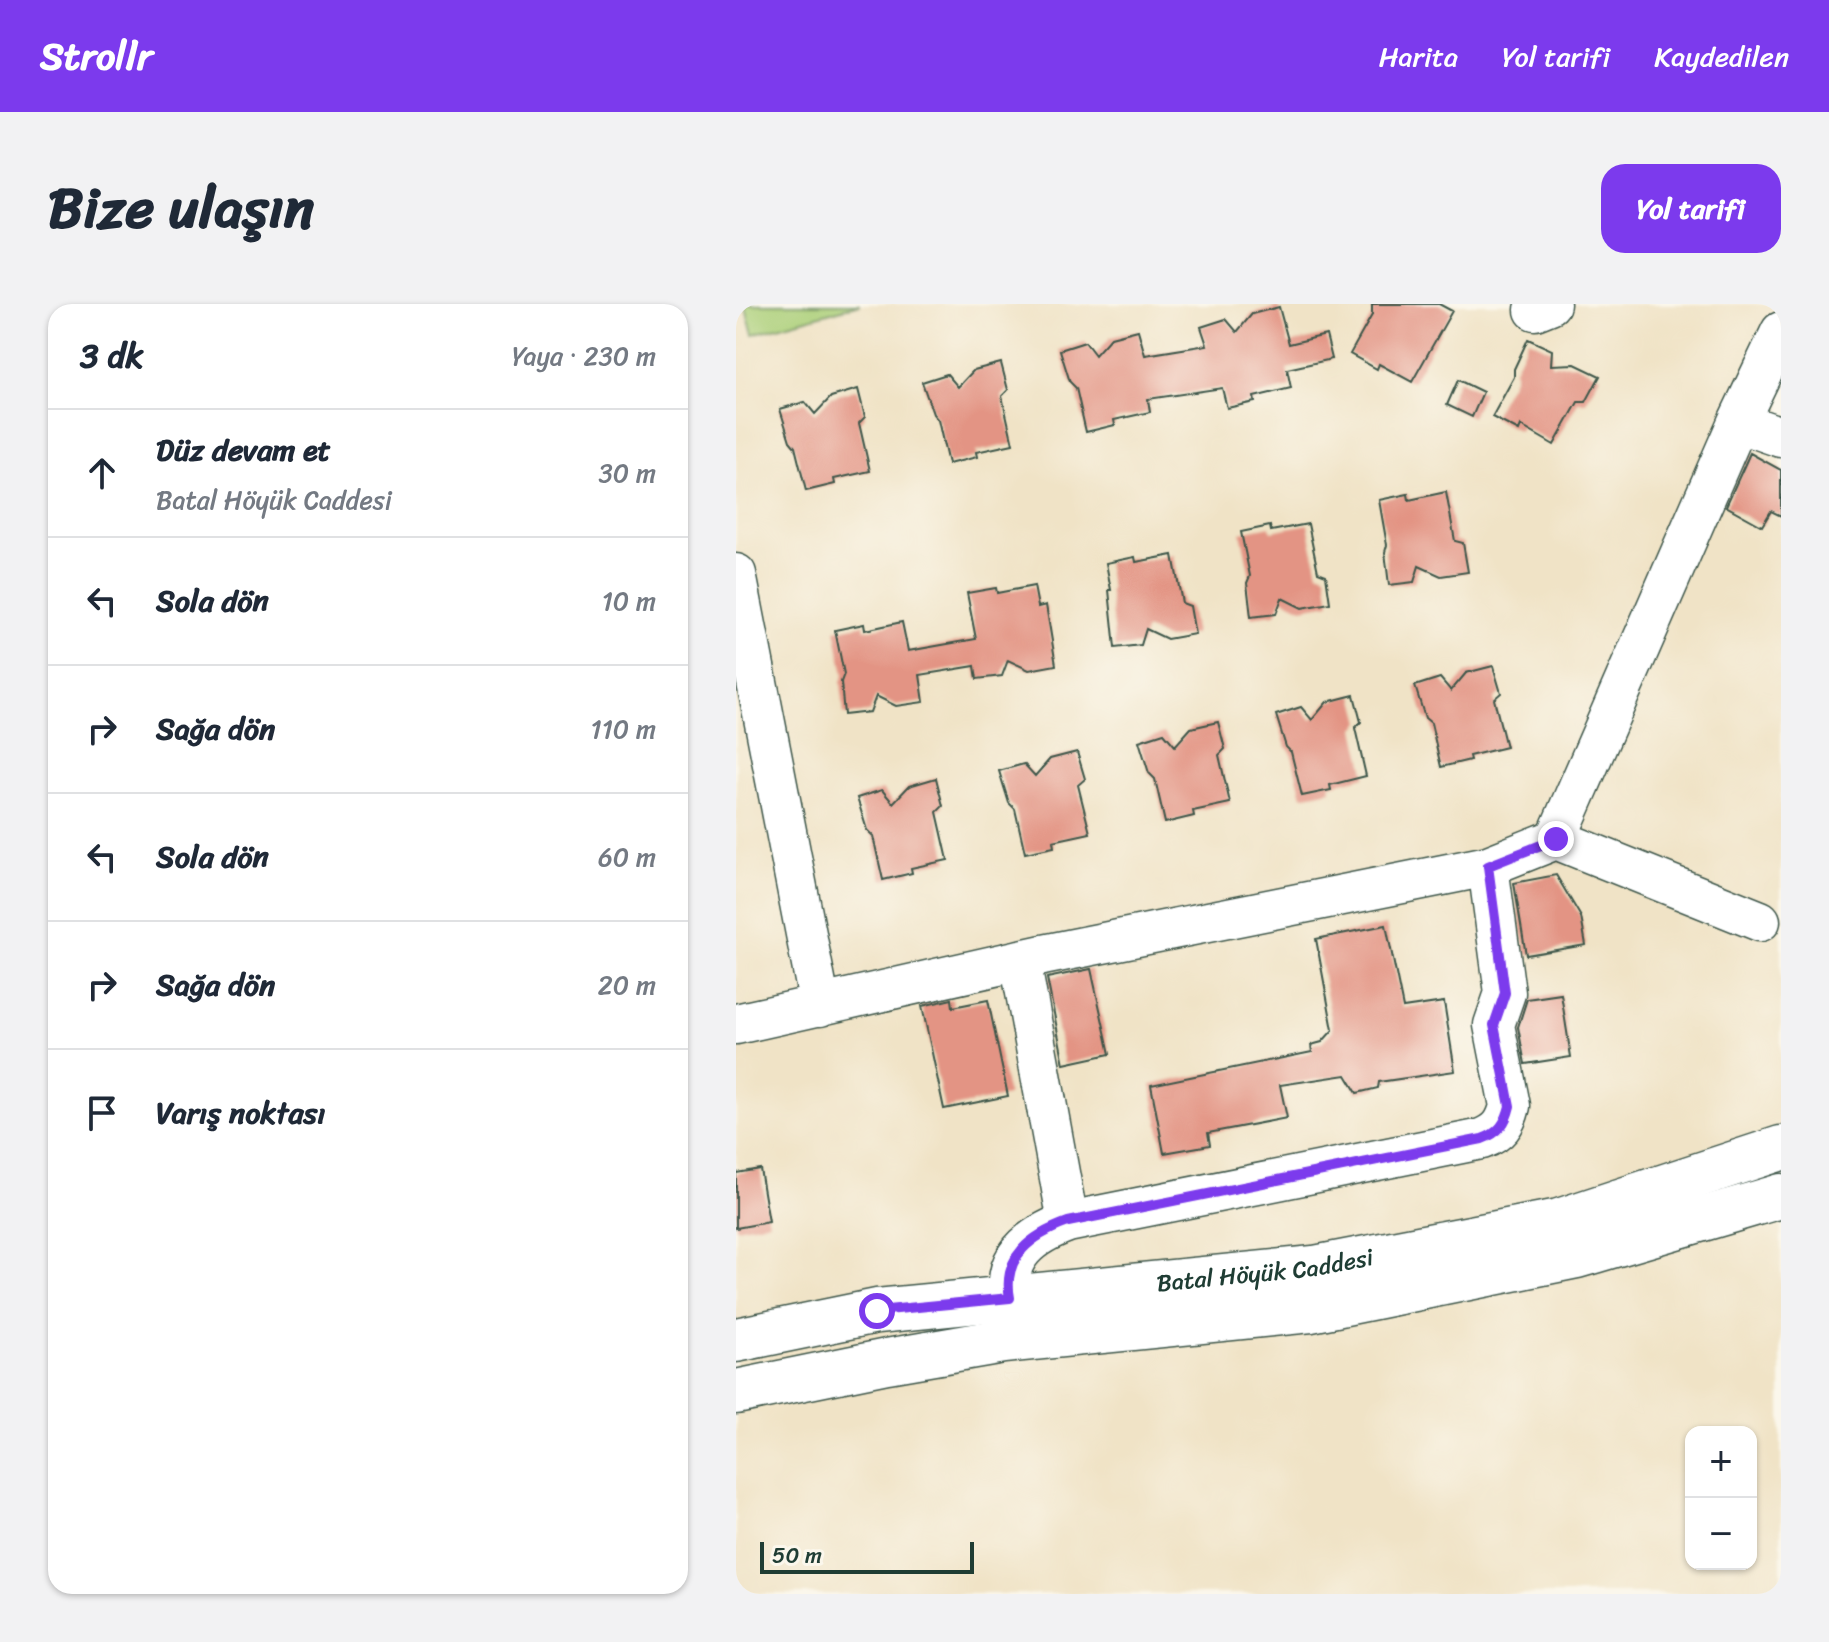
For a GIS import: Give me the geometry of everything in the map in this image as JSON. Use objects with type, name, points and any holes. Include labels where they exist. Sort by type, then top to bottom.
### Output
[{"type":"main road","name":"Batal Höyük Caddesi","points":[[736,1340],[877,1311],[1314,1268],[1559,1221],[1781,1148]]},
{"type":"main road","name":"Batal Höyük Caddesi","points":[[736,1392],[1003,1341],[1311,1310],[1577,1256],[1781,1196]]},
{"type":"street","points":[[1556,839],[1738,422],[1781,332]]},
{"type":"street","points":[[1738,422],[1781,437]]},
{"type":"street","points":[[736,574],[820,1006]]},
{"type":"street","points":[[736,1024],[1020,960],[1488,866],[1556,839],[1760,921]]},
{"type":"street","points":[[1010,1298],[1009,1274],[1021,1248],[1050,1229],[1068,1222],[1482,1139],[1497,1132],[1508,1117],[1510,1106],[1494,1025],[1505,993],[1488,866]]},
{"type":"street","points":[[1020,960],[1068,1222]]},
{"type":"green space","points":[[745,304],[860,304],[753,334]]},
{"type":"building","points":[[1372,304],[1439,304],[1452,311],[1412,382],[1379,364],[1377,369],[1350,354],[1372,315]]},
{"type":"building","points":[[1279,307],[1289,344],[1326,335],[1332,359],[1287,369],[1291,388],[1254,397],[1255,402],[1227,408],[1222,388],[1148,399],[1150,412],[1114,420],[1115,425],[1086,432],[1076,388],[1070,382],[1060,350],[1085,342],[1095,355],[1111,337],[1138,330],[1145,355],[1207,345],[1201,327],[1226,319],[1237,332],[1252,314]]},
{"type":"building","points":[[1528,339],[1552,350],[1551,365],[1575,364],[1600,376],[1586,402],[1578,402],[1554,445],[1521,426],[1519,431],[1492,417],[1514,377],[1514,369]]},
{"type":"building","points":[[1001,363],[1008,390],[1002,396],[1013,444],[976,452],[977,457],[948,464],[938,420],[922,382],[947,374],[958,387],[974,370]]},
{"type":"building","points":[[1458,380],[1483,392],[1472,417],[1447,405]]},
{"type":"building","points":[[858,389],[865,417],[859,423],[870,471],[834,479],[835,484],[806,491],[795,447],[790,441],[780,409],[805,402],[815,414],[831,397]]},
{"type":"building","points":[[1750,453],[1781,470],[1781,516],[1771,511],[1762,526],[1726,506]]},
{"type":"building","points":[[1446,492],[1455,541],[1463,543],[1468,572],[1441,576],[1419,566],[1414,582],[1389,585],[1387,545],[1379,500],[1408,494],[1409,500]]},
{"type":"building","points":[[1308,524],[1318,572],[1326,575],[1330,603],[1302,608],[1282,598],[1276,614],[1251,617],[1247,583],[1250,576],[1241,532],[1270,526],[1271,531]]},
{"type":"building","points":[[1173,555],[1182,603],[1190,606],[1195,634],[1167,639],[1146,629],[1141,645],[1115,648],[1106,563],[1135,557],[1136,562]]},
{"type":"building","points":[[1034,586],[1038,607],[1046,605],[1056,665],[1029,670],[1008,660],[1002,676],[977,679],[975,666],[920,675],[924,702],[896,706],[876,696],[870,712],[844,715],[841,682],[844,674],[835,630],[864,624],[865,630],[902,622],[908,651],[976,639],[967,593],[996,588],[997,593]]},
{"type":"building","points":[[1493,666],[1501,693],[1494,699],[1506,747],[1441,767],[1431,723],[1425,718],[1415,686],[1440,678],[1451,691],[1466,673]]},
{"type":"building","points":[[1354,695],[1361,722],[1355,728],[1366,776],[1330,785],[1331,790],[1302,796],[1291,752],[1286,747],[1276,715],[1301,707],[1312,720],[1327,702]]},
{"type":"building","points":[[1218,722],[1225,749],[1219,755],[1230,803],[1193,811],[1194,816],[1165,823],[1155,779],[1149,773],[1139,741],[1164,733],[1175,746],[1191,728]]},
{"type":"building","points":[[1077,752],[1085,779],[1078,785],[1090,833],[1053,841],[1054,847],[1025,853],[1015,809],[1009,803],[999,771],[1024,764],[1035,776],[1050,759]]},
{"type":"building","points":[[936,778],[943,806],[937,812],[948,860],[911,868],[912,873],[883,880],[873,836],[867,830],[857,798],[882,790],[893,803],[909,786]]},
{"type":"building","points":[[1556,875],[1581,917],[1586,945],[1526,955],[1514,883]]},
{"type":"building","points":[[1386,925],[1403,1008],[1444,1002],[1455,1071],[1379,1082],[1378,1088],[1357,1093],[1346,1075],[1280,1085],[1287,1118],[1208,1133],[1210,1145],[1164,1153],[1151,1085],[1312,1052],[1311,1045],[1322,1042],[1333,1030],[1316,939]]},
{"type":"building","points":[[1091,969],[1110,1054],[1064,1064],[1047,978]]},
{"type":"building","points":[[1561,994],[1571,1057],[1525,1064],[1518,1027],[1527,999]]},
{"type":"building","points":[[952,999],[953,1007],[988,1000],[1008,1096],[944,1109],[922,1006]]},
{"type":"building","points":[[760,1169],[769,1222],[736,1228],[736,1173]]},
{"type":"route","points":[[877,1311],[1010,1298],[1009,1274],[1021,1248],[1035,1237],[1068,1222],[1482,1139],[1497,1132],[1508,1117],[1510,1106],[1494,1025],[1505,993],[1488,866],[1556,839]]}]
